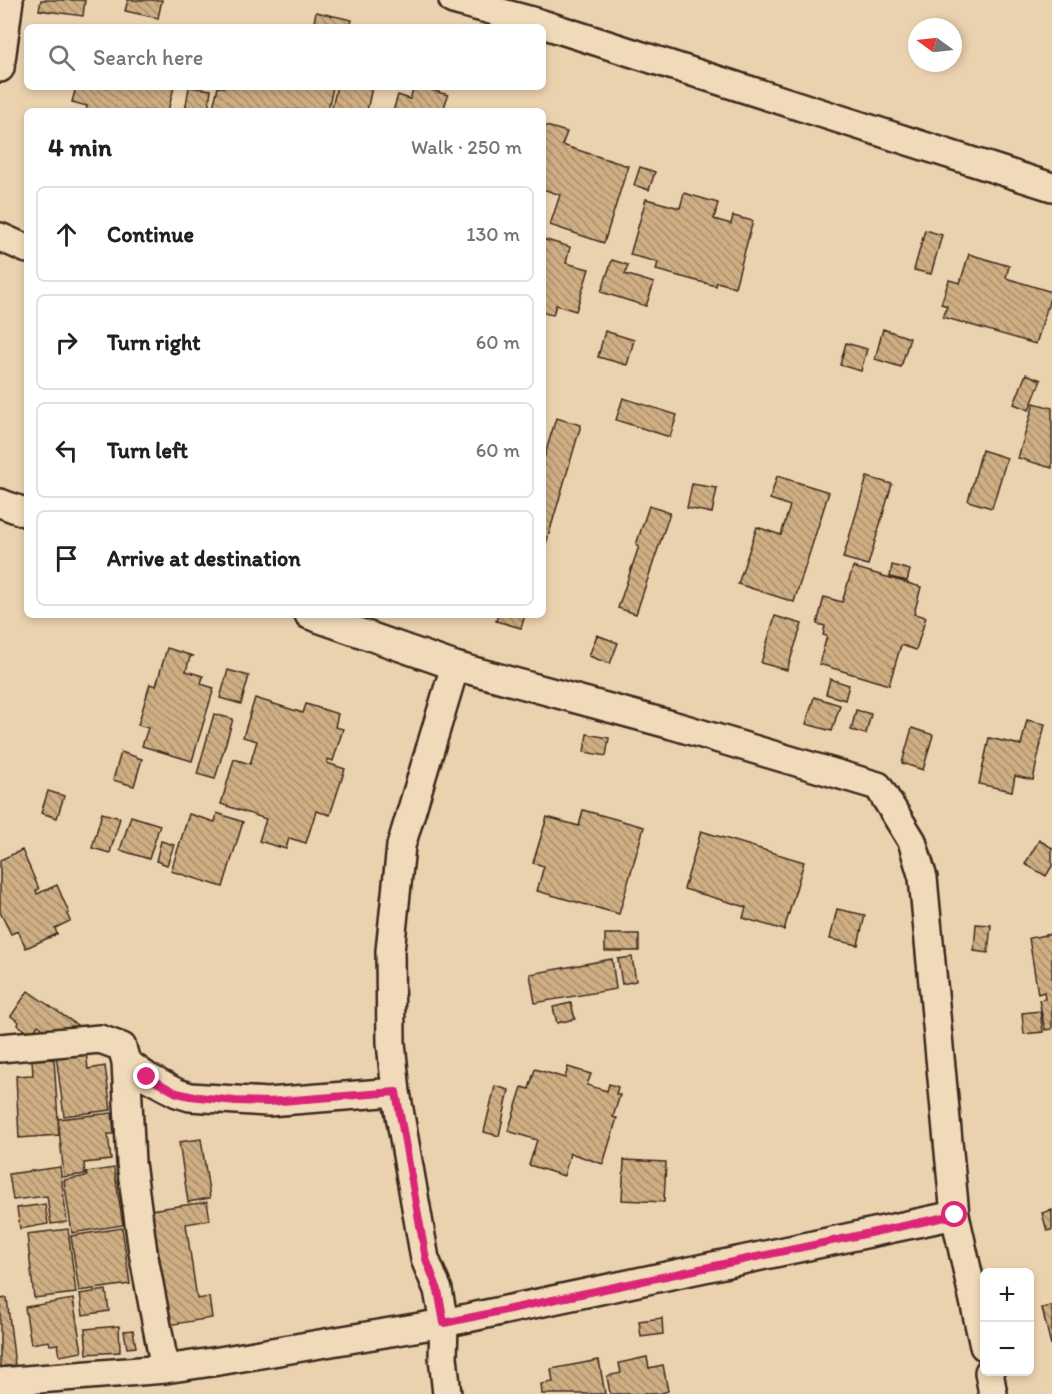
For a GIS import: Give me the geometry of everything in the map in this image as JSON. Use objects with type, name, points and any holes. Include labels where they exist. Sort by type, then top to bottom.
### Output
[{"type":"street","points":[[0,68],[9,0]]},
{"type":"street","points":[[453,0],[543,24]]},
{"type":"street","points":[[546,25],[1052,187]]},
{"type":"street","points":[[0,237],[24,248]]},
{"type":"street","points":[[0,503],[24,512]]},
{"type":"street","points":[[318,618],[455,666],[672,725],[878,786],[912,841],[923,878],[955,1215],[980,1328]]},
{"type":"street","points":[[447,1394],[442,1357],[444,1323],[438,1290],[426,1259],[396,1092],[391,1043],[390,951],[401,846],[455,666]]},
{"type":"street","points":[[0,1048],[100,1039],[122,1047],[126,1062],[133,1174],[143,1252],[165,1369]]},
{"type":"street","points":[[126,1062],[147,1077],[177,1093],[190,1096],[268,1102],[396,1092]]},
{"type":"street","points":[[0,1382],[165,1369],[444,1323],[955,1215]]},
{"type":"street","points":[[990,1376],[993,1394]]},
{"type":"building","points":[[41,0],[85,0],[83,16],[39,10]]},
{"type":"building","points":[[128,0],[162,0],[158,18],[125,11]]},
{"type":"building","points":[[316,12],[352,20],[351,24],[314,24]]},
{"type":"building","points":[[75,90],[173,90],[169,108],[87,108],[87,106],[72,102]]},
{"type":"building","points":[[188,90],[211,90],[208,108],[186,108]]},
{"type":"building","points":[[217,90],[332,90],[328,108],[213,108]]},
{"type":"building","points":[[336,90],[371,90],[368,108],[332,108]]},
{"type":"building","points":[[413,90],[432,90],[448,95],[444,108],[394,108],[398,95],[410,99]]},
{"type":"building","points":[[546,126],[567,132],[562,145],[628,166],[604,243],[550,225],[560,195],[546,190]]},
{"type":"building","points":[[640,167],[655,172],[649,190],[634,185]]},
{"type":"building","points":[[684,193],[718,203],[714,219],[731,224],[733,216],[753,221],[735,287],[717,282],[716,286],[656,270],[658,262],[630,255],[646,199],[680,208]]},
{"type":"building","points":[[925,230],[942,235],[931,274],[914,270]]},
{"type":"building","points":[[546,240],[570,247],[566,263],[589,269],[576,311],[556,305],[553,315],[546,314]]},
{"type":"building","points":[[969,254],[1009,266],[1006,278],[1052,292],[1036,344],[943,317],[947,306],[941,304],[949,280],[960,283]]},
{"type":"building","points":[[612,260],[628,265],[625,274],[654,283],[646,306],[601,292]]},
{"type":"building","points":[[883,329],[910,338],[901,367],[875,359]]},
{"type":"building","points":[[605,331],[634,340],[627,365],[598,357]]},
{"type":"building","points":[[846,343],[867,349],[861,371],[840,365]]},
{"type":"building","points":[[1026,374],[1041,380],[1029,410],[1014,404]]},
{"type":"building","points":[[623,398],[677,415],[670,437],[616,420]]},
{"type":"building","points":[[1034,403],[1052,408],[1052,468],[1018,458]]},
{"type":"building","points":[[556,418],[581,425],[546,544],[546,451]]},
{"type":"building","points":[[982,450],[1007,458],[992,508],[968,501]]},
{"type":"building","points":[[777,476],[829,492],[794,602],[738,584],[757,527],[781,535],[790,506],[770,499]]},
{"type":"building","points":[[867,477],[892,484],[868,565],[843,558]]},
{"type":"building","points":[[692,484],[717,488],[712,513],[687,508]]},
{"type":"building","points":[[649,506],[670,513],[636,614],[618,608],[639,546],[636,545]]},
{"type":"building","points":[[892,565],[910,570],[907,581],[890,577]]},
{"type":"building","points":[[853,567],[921,587],[914,614],[926,617],[916,650],[901,645],[889,685],[819,664],[827,636],[823,635],[825,626],[817,624],[824,597],[842,602]]},
{"type":"building","points":[[775,616],[802,624],[787,670],[761,663]]},
{"type":"building","points":[[497,618],[524,618],[521,628],[496,621]]},
{"type":"building","points":[[597,635],[618,643],[610,664],[589,656]]},
{"type":"building","points":[[167,648],[193,656],[190,657],[186,671],[203,676],[201,684],[214,688],[192,761],[142,746],[148,728],[138,725],[150,684],[156,686]]},
{"type":"building","points":[[228,670],[249,676],[241,704],[220,698]]},
{"type":"building","points":[[830,679],[849,685],[845,700],[826,694]]},
{"type":"building","points":[[814,697],[840,705],[832,731],[806,724]]},
{"type":"building","points":[[255,698],[303,713],[306,704],[338,714],[335,727],[343,729],[333,761],[328,759],[327,763],[345,769],[330,815],[316,811],[306,843],[289,838],[286,849],[259,841],[266,819],[221,804],[234,759],[250,764],[257,741],[243,737]]},
{"type":"building","points":[[856,710],[871,714],[866,734],[851,730]]},
{"type":"building","points":[[214,714],[233,719],[215,779],[197,774]]},
{"type":"building","points":[[1027,720],[1045,724],[1033,780],[1015,776],[1012,791],[979,784],[989,738],[1021,745]]},
{"type":"building","points":[[912,728],[933,735],[923,770],[902,763]]},
{"type":"building","points":[[587,734],[609,738],[606,756],[584,752]]},
{"type":"building","points":[[121,752],[142,759],[134,786],[113,780]]},
{"type":"building","points":[[48,791],[64,796],[57,818],[41,813]]},
{"type":"building","points":[[583,810],[644,827],[619,914],[537,891],[544,866],[533,863],[547,817],[579,826]]},
{"type":"building","points":[[102,813],[120,818],[110,853],[92,848]]},
{"type":"building","points":[[217,813],[243,822],[223,887],[171,871],[189,814],[215,822]]},
{"type":"building","points":[[131,816],[160,825],[149,859],[120,850]]},
{"type":"building","points":[[701,831],[804,862],[784,930],[743,918],[746,907],[684,889]]},
{"type":"building","points":[[1039,840],[1052,848],[1052,866],[1046,876],[1025,864]]},
{"type":"building","points":[[161,841],[174,845],[167,865],[156,861]]},
{"type":"building","points":[[22,850],[39,889],[36,891],[37,894],[57,885],[70,921],[55,928],[57,934],[26,948],[18,931],[11,934],[0,912],[0,860]]},
{"type":"building","points":[[837,909],[865,915],[858,945],[830,939]]},
{"type":"building","points":[[976,924],[991,925],[988,953],[974,951]]},
{"type":"building","points":[[605,934],[639,934],[639,951],[605,951]]},
{"type":"building","points":[[1052,934],[1052,1029],[1045,1030],[1039,1000],[1045,999],[1044,992],[1038,994],[1029,938]]},
{"type":"building","points":[[632,957],[636,981],[622,984],[618,959]]},
{"type":"building","points":[[612,959],[616,989],[535,1003],[530,974]]},
{"type":"building","points":[[28,991],[80,1027],[59,1040],[38,1025],[32,1035],[18,1025],[19,1022],[11,1016]]},
{"type":"building","points":[[571,1003],[575,1019],[557,1023],[553,1007]]},
{"type":"building","points":[[1040,1011],[1043,1032],[1024,1034],[1022,1013]]},
{"type":"building","points":[[86,1051],[88,1069],[105,1066],[111,1110],[64,1116],[56,1055]]},
{"type":"building","points":[[54,1059],[59,1135],[19,1138],[16,1076],[33,1075],[32,1060]]},
{"type":"building","points":[[568,1067],[591,1074],[587,1085],[607,1091],[609,1084],[618,1087],[616,1094],[620,1095],[613,1117],[617,1118],[603,1164],[570,1153],[564,1176],[529,1165],[537,1140],[508,1131],[522,1087],[529,1089],[535,1069],[565,1078]]},
{"type":"building","points":[[495,1086],[509,1090],[499,1136],[484,1132]]},
{"type":"building","points":[[112,1113],[114,1134],[108,1134],[111,1160],[84,1163],[85,1174],[64,1177],[58,1119]]},
{"type":"building","points":[[201,1139],[210,1198],[188,1202],[179,1142]]},
{"type":"building","points":[[624,1160],[666,1162],[664,1202],[622,1200]]},
{"type":"building","points":[[60,1167],[67,1222],[51,1224],[47,1196],[13,1200],[9,1174]]},
{"type":"building","points":[[114,1168],[123,1225],[72,1233],[64,1180],[87,1176],[86,1172]]},
{"type":"building","points":[[207,1202],[210,1220],[186,1224],[197,1299],[209,1297],[212,1318],[168,1325],[150,1210]]},
{"type":"building","points":[[45,1204],[48,1224],[20,1229],[17,1208]]},
{"type":"building","points":[[1052,1210],[1052,1230],[1047,1231],[1042,1213]]},
{"type":"building","points":[[122,1228],[130,1284],[79,1291],[71,1236]]},
{"type":"building","points":[[68,1229],[76,1293],[34,1298],[27,1234]]},
{"type":"building","points":[[106,1290],[109,1311],[83,1315],[80,1294]]},
{"type":"building","points":[[7,1298],[15,1365],[0,1367],[0,1299]]},
{"type":"building","points":[[73,1299],[82,1352],[60,1356],[58,1344],[50,1345],[49,1341],[31,1344],[25,1307]]},
{"type":"building","points":[[1052,1306],[1052,1345],[1051,1345],[1042,1308]]},
{"type":"building","points":[[662,1318],[663,1334],[641,1337],[639,1321]]},
{"type":"building","points":[[119,1326],[120,1352],[87,1354],[85,1329]]},
{"type":"building","points":[[133,1330],[136,1347],[127,1348],[124,1331]]},
{"type":"building","points":[[647,1357],[649,1368],[663,1365],[668,1391],[659,1394],[610,1394],[607,1376],[621,1373],[619,1363]]},
{"type":"building","points":[[599,1360],[605,1394],[542,1394],[541,1384],[553,1382],[551,1369]]},
{"type":"route","points":[[147,1077],[177,1093],[235,1101],[268,1102],[396,1092],[426,1259],[438,1290],[444,1323],[955,1215]]}]
